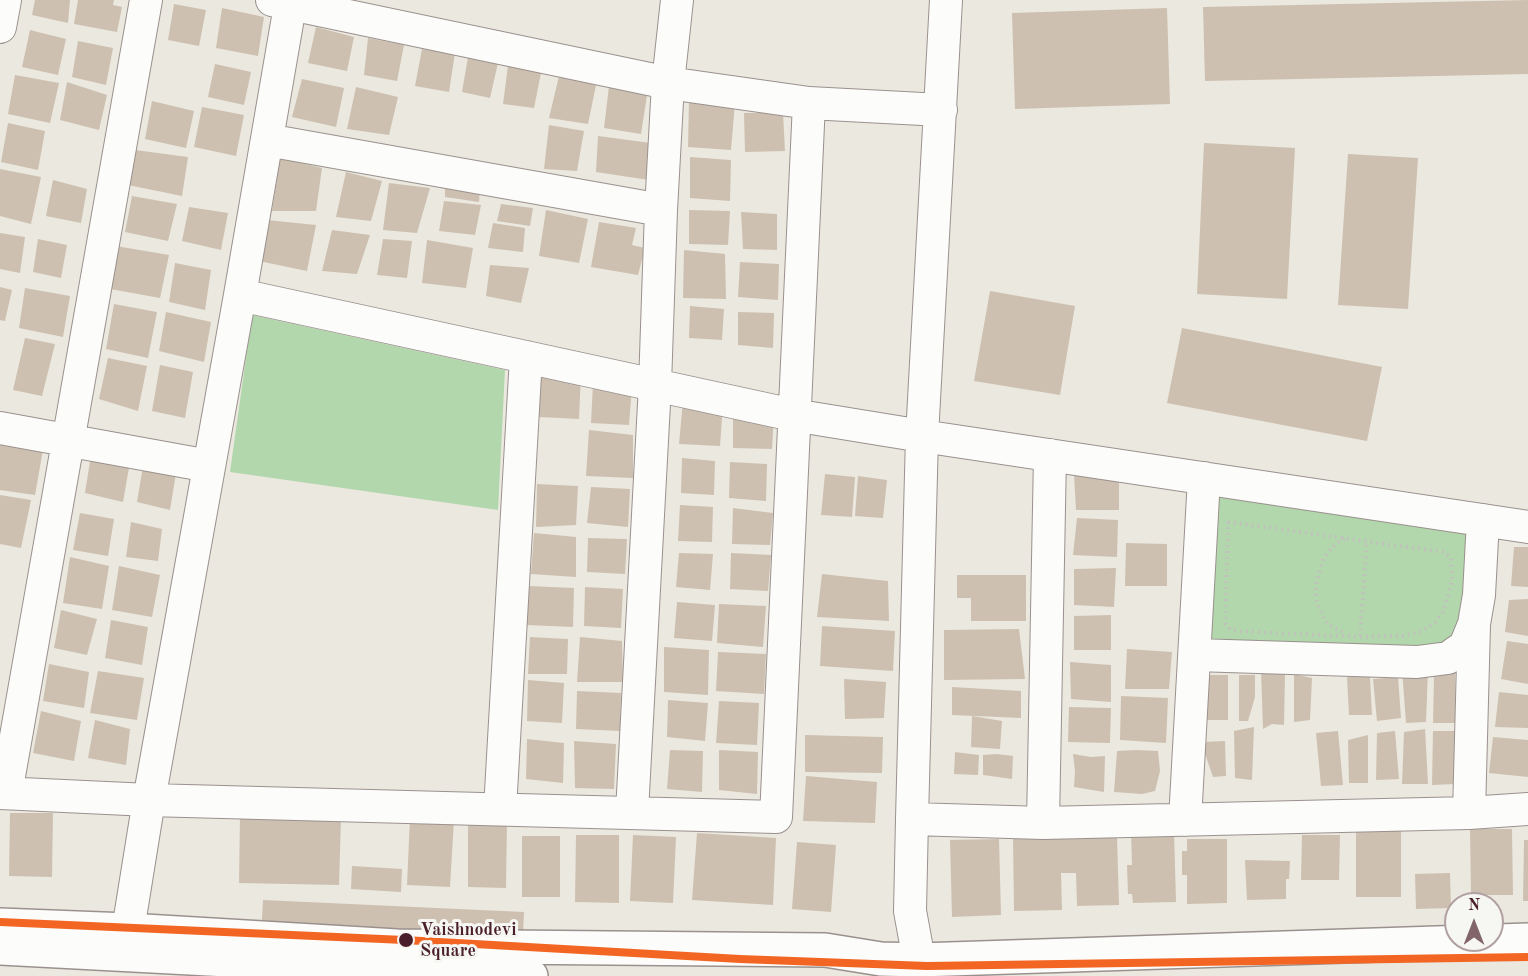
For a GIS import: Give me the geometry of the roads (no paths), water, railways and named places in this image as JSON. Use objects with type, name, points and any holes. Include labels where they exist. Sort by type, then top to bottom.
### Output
[{"type":"main road","points":[[0,925],[397,946],[825,950],[869,968],[917,968],[1528,940]]},
{"type":"main road","points":[[0,948],[343,971],[531,976]]},
{"type":"street","points":[[0,27],[5,0]]},
{"type":"street","points":[[146,0],[3,793],[149,800],[776,817],[809,103]]},
{"type":"street","points":[[632,812],[655,385],[668,83],[677,0]]},
{"type":"street","points":[[917,968],[910,911],[922,436],[946,0]]},
{"type":"street","points":[[128,930],[149,800],[267,140],[284,1],[668,83],[809,103],[941,110]]},
{"type":"street","points":[[267,140],[661,210]]},
{"type":"street","points":[[240,295],[793,415],[1528,527]]},
{"type":"street","points":[[500,809],[526,357]]},
{"type":"street","points":[[0,428],[209,466]]},
{"type":"street","points":[[1042,823],[1050,455]]},
{"type":"street","points":[[1185,820],[1204,478]]},
{"type":"street","points":[[1469,813],[1474,624],[1479,595],[1483,520]]},
{"type":"street","points":[[1195,655],[1427,661],[1448,658],[1465,646],[1474,624]]},
{"type":"street","points":[[912,819],[1042,823],[1469,813],[1528,809]]},
{"type":"street","points":[[869,968],[898,938],[910,911]]},
{"type":"place","name":"Vaishnodevi Square","points":[[406,940]]}]
